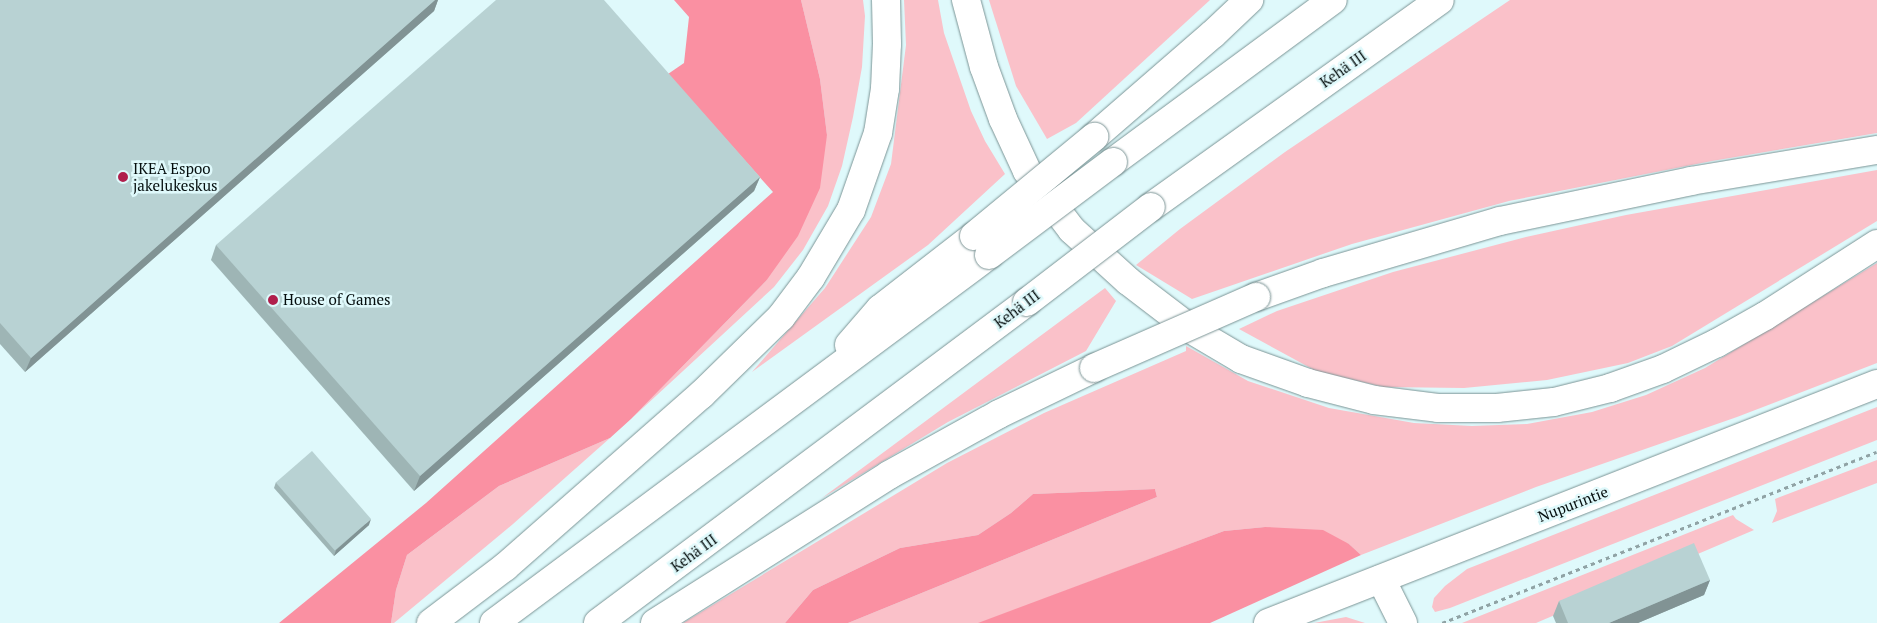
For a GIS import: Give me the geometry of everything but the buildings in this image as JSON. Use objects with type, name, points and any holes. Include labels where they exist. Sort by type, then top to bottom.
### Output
[{"type":"main road","points":[[431,623],[505,567],[701,395],[781,317],[812,277],[851,210],[878,134],[885,89],[886,0]]},
{"type":"main road","points":[[966,0],[984,67],[1003,119],[1027,171],[1072,230],[1128,282],[1192,330],[1241,359],[1308,383],[1374,400],[1438,408],[1497,408],[1554,402],[1610,388],[1663,369],[1717,343],[1765,316],[1877,244]]},
{"type":"main road","points":[[494,623],[816,384],[982,246],[1094,137],[1213,34],[1249,0]]},
{"type":"main road","points":[[982,246],[1113,162],[1333,0]]},
{"type":"main road","name":"Kehä III","points":[[598,623],[1151,207],[1440,0]]},
{"type":"main road","points":[[654,623],[889,476],[999,414],[1094,368],[1256,297],[1323,272],[1500,221],[1691,181],[1877,150]]},
{"type":"main road","name":"Nupurintie","points":[[1268,623],[1877,384]]},
{"type":"main road","points":[[1381,579],[1403,623]]},
{"type":"path","points":[[1442,623],[1877,452]]},
{"type":"shaded area","points":[[674,0],[801,0],[820,79],[827,135],[820,188],[798,236],[766,281],[631,419],[610,438],[499,486],[407,555],[396,590],[391,623],[279,623],[426,503],[773,192],[668,74],[684,63],[689,17]]},
{"type":"shaded area","points":[[801,0],[863,0],[865,16],[862,67],[842,166],[828,206],[803,250],[774,287],[631,419],[766,281],[827,135],[820,79]]},
{"type":"shaded area","points":[[904,0],[938,0],[944,33],[971,111],[985,141],[1005,174],[928,245],[752,372],[825,288],[871,217],[891,164],[906,45]]},
{"type":"shaded area","points":[[989,0],[1210,0],[1076,123],[1047,139],[1016,86]]},
{"type":"shaded area","points":[[1510,0],[1877,0],[1877,133],[1712,161],[1509,201],[1352,244],[1192,299],[1136,265],[1180,229],[1285,152]]},
{"type":"shaded area","points":[[1877,170],[1877,221],[1672,346],[1628,363],[1547,380],[1464,388],[1383,387],[1316,371],[1239,329],[1277,311],[1393,272],[1526,237],[1626,215]]},
{"type":"shaded area","points":[[1877,263],[1877,363],[1737,417],[1536,487],[1361,555],[1349,544],[1265,527],[1224,531],[980,623],[848,623],[1157,497],[1155,489],[1033,494],[1011,513],[978,535],[900,548],[813,590],[785,623],[683,623],[947,463],[1044,413],[1186,351],[1186,346],[1248,381],[1329,408],[1414,423],[1472,426],[1527,424],[1592,412],[1646,395],[1705,368]]},
{"type":"shaded area","points":[[1105,288],[1116,301],[1086,351],[948,422],[822,498]]},
{"type":"shaded area","points":[[1877,407],[1877,440],[1450,608],[1435,612],[1432,607],[1434,598],[1445,586],[1467,569]]},
{"type":"shaded area","points":[[610,438],[513,524],[394,623],[391,623],[396,590],[407,555],[499,486]]},
{"type":"shaded area","points":[[1877,460],[1877,483],[1772,523],[1777,511],[1775,499]]},
{"type":"shaded area","points":[[1155,489],[1157,497],[848,623],[785,623],[813,590],[900,548],[978,535],[1011,513],[1033,494]]},
{"type":"shaded area","points":[[1733,515],[1736,519],[1754,530],[1536,623],[1462,623]]},
{"type":"shaded area","points":[[1265,527],[1323,530],[1349,544],[1361,555],[1210,623],[978,623],[1224,531]]},
{"type":"shaded area","points":[[1346,617],[1365,623],[1314,623]]},
{"type":"place","name":"IKEA Espoo jakelukeskus","points":[[123,177]]},
{"type":"place","name":"House of Games","points":[[273,300]]}]
